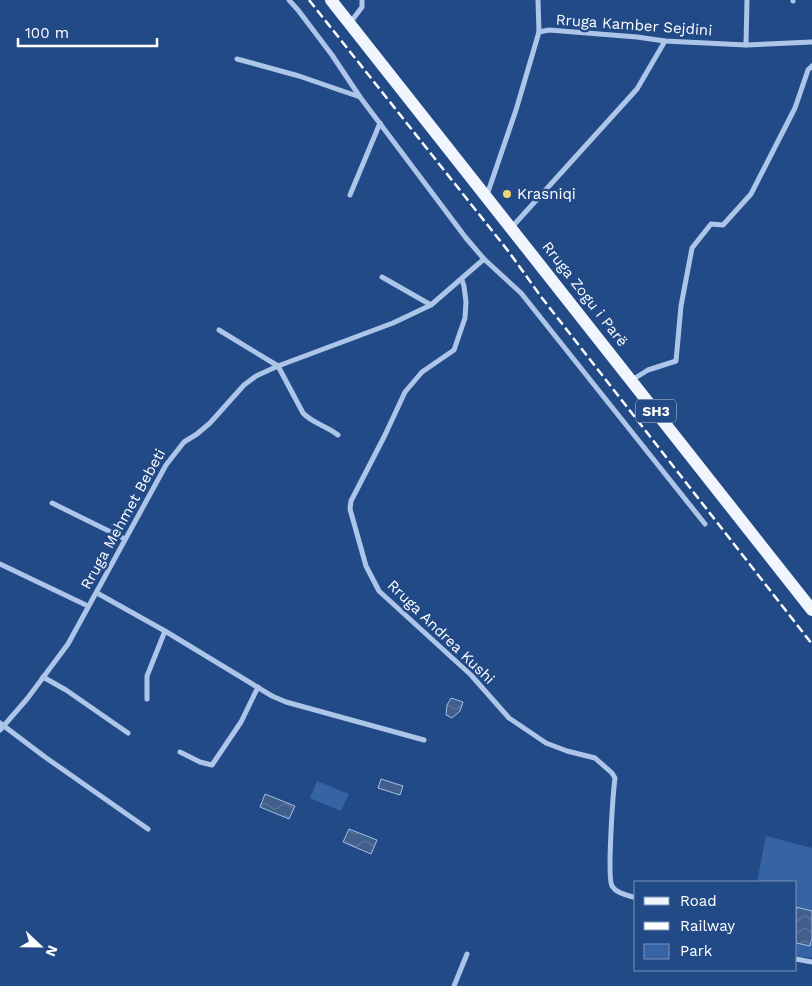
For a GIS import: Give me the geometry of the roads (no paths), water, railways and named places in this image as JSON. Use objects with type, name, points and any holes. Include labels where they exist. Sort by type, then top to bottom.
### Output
[{"type":"main road","name":"Rruga Zogu i Parë","points":[[331,0],[486,198],[806,596],[812,610]]},
{"type":"street","points":[[289,0],[332,55],[360,98],[466,238],[484,259],[521,293],[704,524]]},
{"type":"street","points":[[350,23],[362,7],[362,0]]},
{"type":"street","points":[[538,0],[539,32]]},
{"type":"street","points":[[746,45],[747,0]]},
{"type":"street","name":"Rruga Kamber Sejdini","points":[[486,198],[516,110],[539,32],[549,30],[666,41],[746,45],[812,42]]},
{"type":"street","points":[[512,228],[637,89],[666,41]]},
{"type":"street","points":[[237,59],[300,76],[360,98]]},
{"type":"street","points":[[632,380],[648,370],[676,361],[681,306],[692,248],[711,224],[723,225],[751,194],[794,108],[808,70],[812,66]]},
{"type":"street","points":[[350,195],[380,124]]},
{"type":"street","name":"Rruga Mehmet Bebeti","points":[[1,726],[27,699],[68,644],[166,465],[184,442],[210,423],[244,385],[256,376],[431,305],[484,259]]},
{"type":"street","points":[[382,277],[431,305]]},
{"type":"street","name":"Rruga Andrea Kushi","points":[[462,280],[466,302],[465,318],[454,350],[422,372],[405,392],[386,435],[351,501],[350,509],[366,566],[379,591],[471,675],[510,718],[546,743],[567,751],[595,758],[612,773],[615,778],[610,867],[612,885],[618,892],[634,897]]},
{"type":"street","points":[[219,330],[278,366],[303,413],[308,418],[330,428],[338,435]]},
{"type":"street","points":[[52,503],[125,539]]},
{"type":"street","points":[[0,564],[88,606]]},
{"type":"street","points":[[97,593],[286,702],[424,740]]},
{"type":"street","points":[[147,699],[147,676],[165,631]]},
{"type":"street","points":[[43,677],[66,690],[128,733]]},
{"type":"street","points":[[180,752],[200,762],[212,765],[241,722],[258,687]]},
{"type":"street","points":[[1,726],[148,829]]},
{"type":"street","points":[[454,986],[466,954]]},
{"type":"street","points":[[797,959],[812,962]]},
{"type":"water","points":[[451,698],[463,702],[460,711],[452,718],[446,715],[447,705]]},
{"type":"water","points":[[381,779],[403,786],[400,795],[378,788]]},
{"type":"water","points":[[265,794],[295,806],[289,819],[260,807]]},
{"type":"water","points":[[349,829],[377,840],[371,854],[343,842]]},
{"type":"water","points":[[797,907],[812,911],[812,938],[810,946],[797,943]]},
{"type":"railway","points":[[309,0],[509,252],[542,298],[812,644]]},
{"type":"place","name":"Krasniqi","points":[[507,194]]}]
